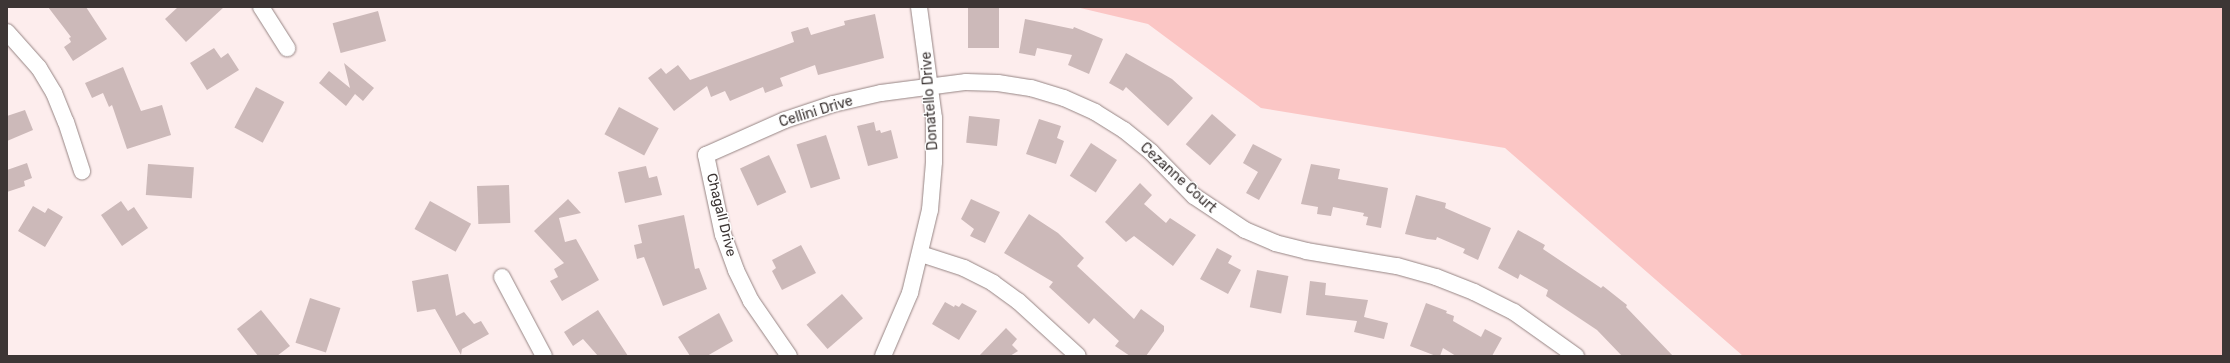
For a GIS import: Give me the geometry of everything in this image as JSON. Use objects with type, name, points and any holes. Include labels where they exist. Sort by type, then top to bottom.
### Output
[{"type":"street","points":[[261,7],[287,48]]},
{"type":"street","name":"Donatello Drive","points":[[883,356],[910,293],[921,254],[930,210],[934,162],[931,85],[919,7]]},
{"type":"street","points":[[7,32],[39,68],[54,93],[66,122],[82,171]]},
{"type":"street","name":"Cezanne Court","points":[[931,85],[998,83],[1031,88],[1064,98],[1095,112],[1124,130],[1151,152],[1194,196],[1245,230],[1275,243],[1306,251],[1397,266],[1436,277],[1474,292],[1514,312],[1576,356]]},
{"type":"street","name":"Cellini Drive","points":[[706,155],[785,120],[833,104],[931,85]]},
{"type":"street","name":"Chagall Drive","points":[[706,155],[723,235],[736,270],[751,301],[788,356]]},
{"type":"street","points":[[921,254],[964,268],[993,283],[1018,301],[1078,356]]},
{"type":"street","points":[[502,277],[544,356]]},
{"type":"shaded area","points":[[1076,7],[2223,7],[2223,356],[1743,356],[1505,148],[1261,108],[1148,24]]},
{"type":"building","points":[[48,7],[86,7],[107,39],[73,61],[64,47],[71,42],[69,38],[71,37]]},
{"type":"building","points":[[178,7],[224,7],[186,42],[165,19]]},
{"type":"building","points":[[968,7],[999,7],[999,48],[968,48]]},
{"type":"building","points":[[378,11],[386,41],[341,53],[333,23]]},
{"type":"building","points":[[875,14],[884,58],[818,75],[815,65],[780,78],[783,86],[765,93],[763,87],[730,101],[725,91],[711,97],[707,86],[674,111],[648,78],[661,68],[666,74],[678,65],[690,80],[794,42],[791,32],[808,27],[811,35],[845,25],[844,21]]},
{"type":"building","points":[[1025,19],[1073,29],[1074,27],[1103,39],[1089,74],[1068,65],[1072,55],[1037,48],[1035,56],[1019,53]]},
{"type":"building","points":[[214,48],[221,58],[228,53],[239,70],[207,90],[190,63]]},
{"type":"building","points":[[1126,53],[1172,79],[1193,98],[1168,126],[1126,87],[1123,91],[1109,83]]},
{"type":"building","points":[[344,63],[374,88],[363,101],[355,94],[346,106],[319,83],[329,71],[350,88]]},
{"type":"building","points":[[123,67],[141,111],[162,105],[171,135],[127,149],[112,105],[109,107],[103,93],[92,98],[85,83]]},
{"type":"building","points":[[256,87],[284,102],[263,143],[234,128]]},
{"type":"building","points":[[619,107],[659,128],[644,155],[604,134]]},
{"type":"building","points":[[25,110],[33,130],[7,141],[7,116]]},
{"type":"building","points":[[1212,114],[1236,135],[1210,165],[1186,144]]},
{"type":"building","points":[[969,116],[1000,119],[997,146],[966,143]]},
{"type":"building","points":[[1039,119],[1061,126],[1057,138],[1064,141],[1056,164],[1026,154]]},
{"type":"building","points":[[874,122],[876,131],[880,130],[881,133],[891,130],[898,158],[868,166],[857,126]]},
{"type":"building","points":[[826,135],[840,179],[811,188],[797,145]]},
{"type":"building","points":[[1091,143],[1117,160],[1096,193],[1070,176]]},
{"type":"building","points":[[1253,144],[1282,159],[1259,200],[1246,193],[1258,172],[1243,163]]},
{"type":"building","points":[[769,155],[786,192],[757,206],[740,169]]},
{"type":"building","points":[[27,163],[32,178],[24,181],[25,186],[7,192],[7,170]]},
{"type":"building","points":[[148,164],[194,167],[192,198],[146,195]]},
{"type":"building","points":[[1311,164],[1340,169],[1338,179],[1388,188],[1381,228],[1366,225],[1368,217],[1363,216],[1364,213],[1333,207],[1331,216],[1317,214],[1318,207],[1301,204]]},
{"type":"building","points":[[646,166],[649,178],[657,176],[662,195],[625,203],[618,172]]},
{"type":"building","points":[[1140,183],[1152,195],[1144,204],[1166,223],[1170,218],[1196,235],[1173,266],[1134,236],[1126,242],[1105,222]]},
{"type":"building","points":[[509,185],[510,223],[478,224],[477,186]]},
{"type":"building","points":[[1416,195],[1446,203],[1445,208],[1491,228],[1478,260],[1463,253],[1465,249],[1437,237],[1436,240],[1405,234]]},
{"type":"building","points":[[568,199],[581,213],[559,218],[565,242],[576,239],[599,280],[562,301],[550,281],[558,277],[554,269],[564,263],[534,231]]},
{"type":"building","points":[[971,199],[1000,212],[985,243],[970,236],[974,229],[961,219]]},
{"type":"building","points":[[121,201],[128,211],[134,207],[148,228],[122,246],[101,215]]},
{"type":"building","points":[[430,201],[471,224],[456,252],[414,229]]},
{"type":"building","points":[[33,206],[45,213],[48,208],[63,217],[45,247],[18,231]]},
{"type":"building","points":[[1029,214],[1058,233],[1084,258],[1077,266],[1134,319],[1141,309],[1164,326],[1164,331],[1146,356],[1130,356],[1115,346],[1119,341],[1094,318],[1089,324],[1049,287],[1053,282],[1004,253]]},
{"type":"building","points":[[684,215],[695,269],[699,268],[707,289],[663,306],[644,257],[637,259],[634,245],[642,243],[638,225]]},
{"type":"building","points":[[1518,230],[1545,245],[1543,249],[1601,288],[1603,286],[1627,305],[1626,307],[1673,356],[1622,356],[1597,330],[1546,296],[1548,290],[1520,274],[1518,279],[1498,268]]},
{"type":"building","points":[[801,245],[816,273],[782,290],[772,271],[776,268],[772,260]]},
{"type":"building","points":[[1217,248],[1232,256],[1228,263],[1241,270],[1228,294],[1200,279]]},
{"type":"building","points":[[1257,270],[1288,276],[1281,313],[1250,307]]},
{"type":"building","points":[[448,274],[456,316],[464,312],[474,324],[481,321],[489,334],[462,349],[461,355],[435,309],[417,312],[412,281]]},
{"type":"building","points":[[1310,281],[1326,283],[1325,295],[1368,300],[1364,317],[1388,323],[1384,339],[1354,332],[1357,321],[1306,315]]},
{"type":"building","points":[[842,294],[863,318],[828,349],[807,325]]},
{"type":"building","points":[[310,298],[340,308],[326,353],[295,343]]},
{"type":"building","points":[[945,302],[954,307],[955,305],[959,307],[962,303],[977,311],[959,340],[932,324]]},
{"type":"building","points":[[1426,303],[1447,311],[1446,313],[1454,316],[1453,321],[1481,337],[1485,329],[1502,338],[1492,356],[1456,356],[1443,348],[1440,356],[1436,356],[1410,346]]},
{"type":"building","points":[[261,310],[290,346],[277,356],[258,356],[237,329]]},
{"type":"building","points":[[598,310],[628,356],[598,356],[583,339],[573,346],[564,332]]},
{"type":"building","points":[[719,313],[733,341],[707,356],[690,356],[678,337]]},
{"type":"building","points":[[1006,328],[1017,339],[1012,345],[1018,351],[1010,356],[979,356]]}]
